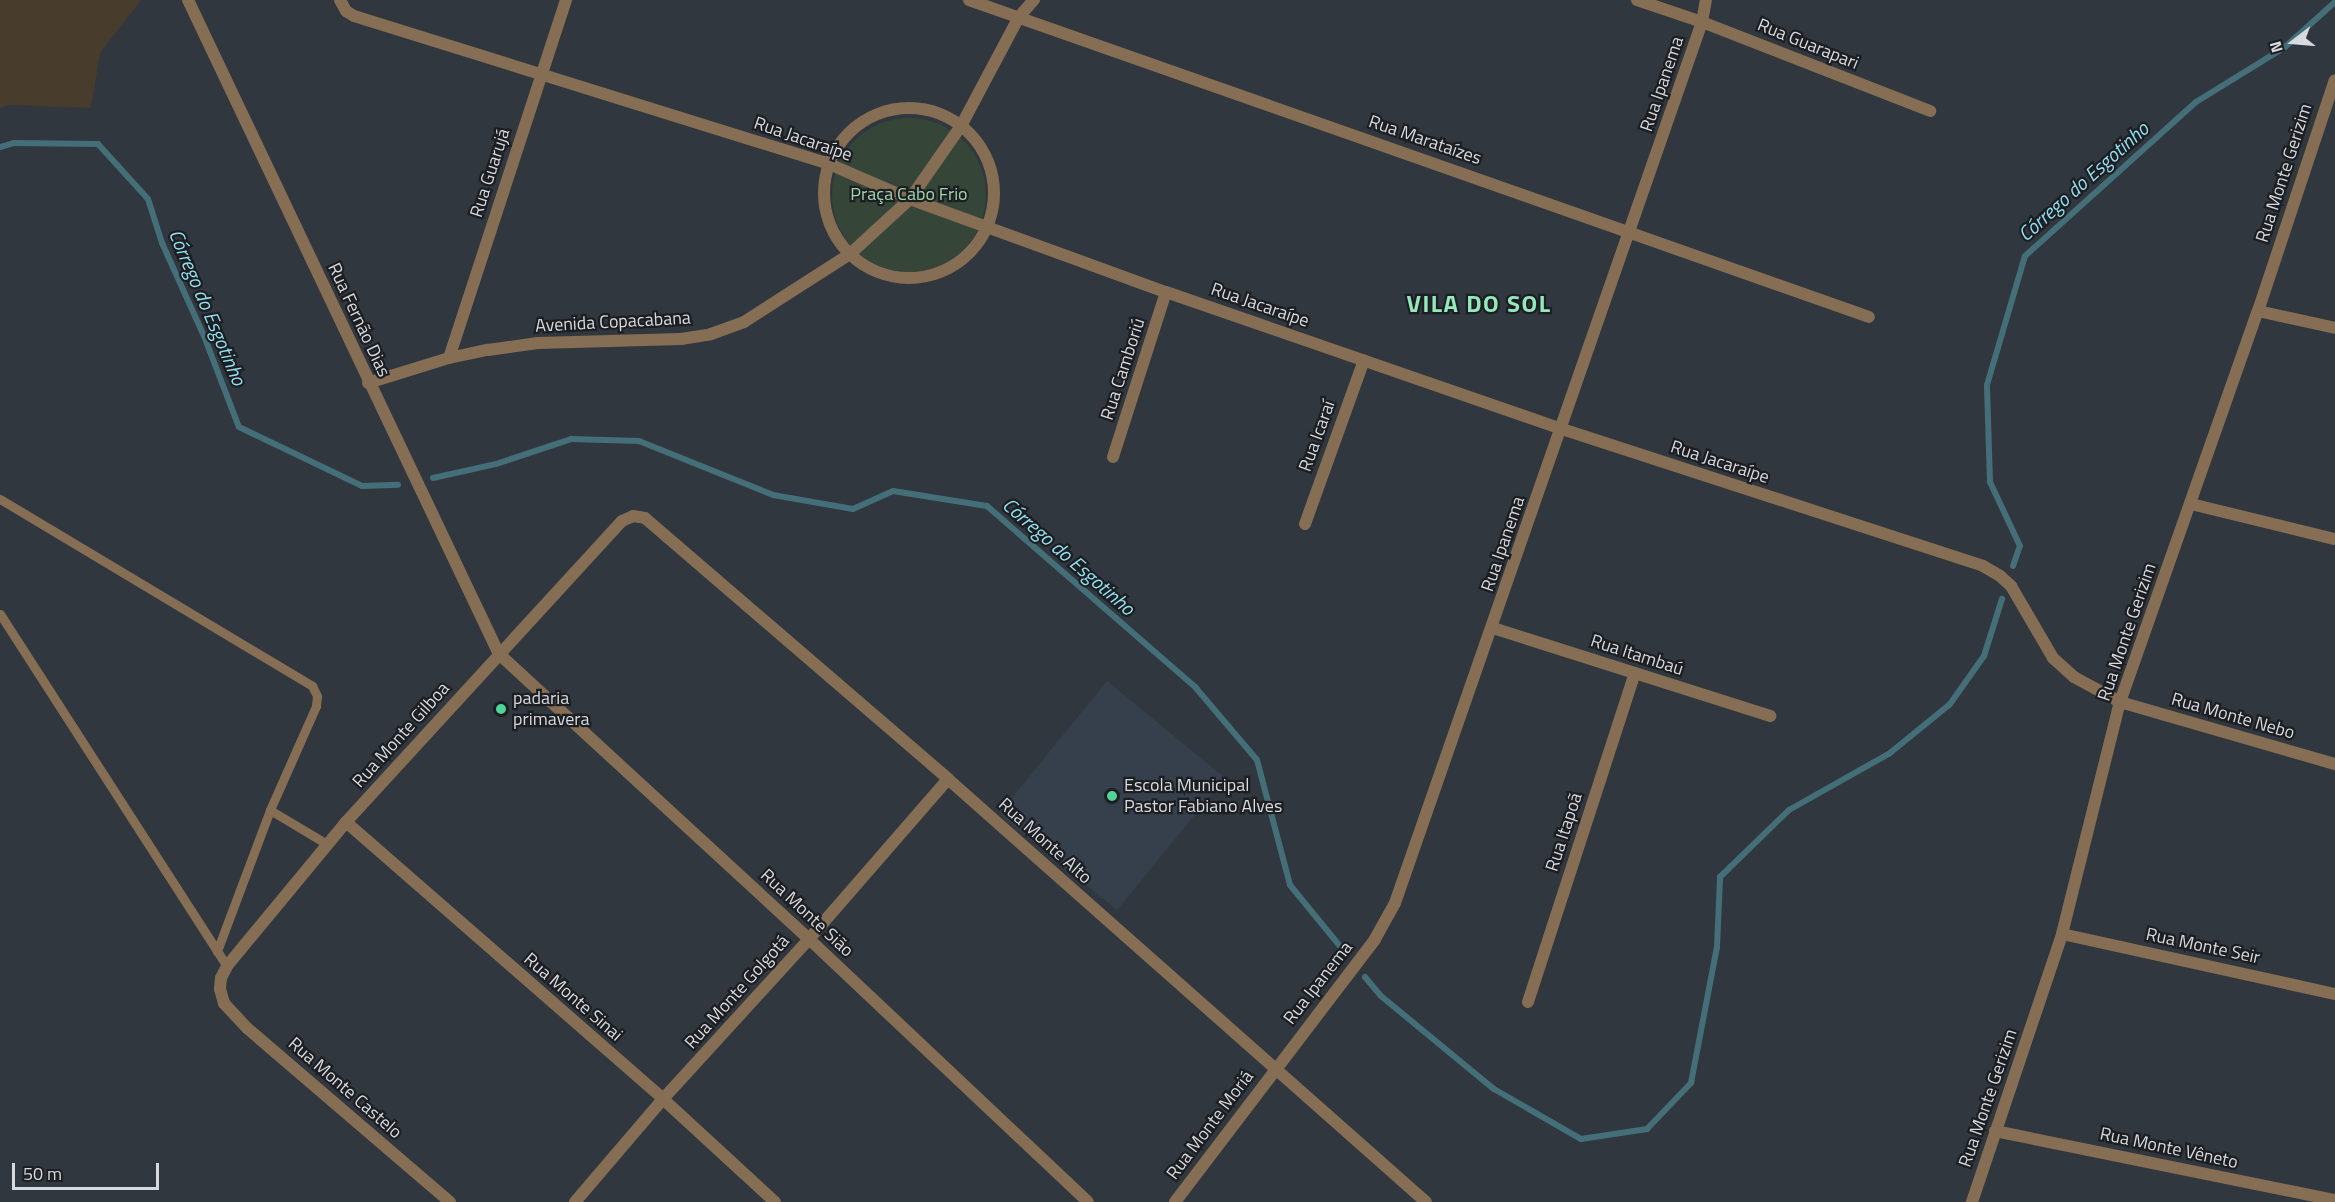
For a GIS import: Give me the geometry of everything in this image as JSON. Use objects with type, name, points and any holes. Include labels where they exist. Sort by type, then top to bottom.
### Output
[{"type":"street","name":"Rua Fernão Dias","points":[[188,0],[368,383],[499,654]]},
{"type":"street","name":"Rua Guarujá","points":[[449,358],[566,0]]},
{"type":"street","name":"Rua Marataízes","points":[[969,0],[1869,317]]},
{"type":"street","name":"Avenida Copacabana","points":[[368,383],[449,358],[538,343],[681,339],[711,334],[744,322],[850,254],[910,199],[961,126],[1019,16],[1034,0]]},
{"type":"street","name":"Rua Guarapari","points":[[1637,0],[1702,22],[1930,111]]},
{"type":"street","name":"Rua Ipanema","points":[[1275,1069],[1375,939],[1395,903],[1562,429],[1702,22],[1706,0]]},
{"type":"street","name":"Rua Jacaraípe","points":[[341,3],[354,16],[829,164],[910,199],[988,225],[1166,292],[1562,429],[1983,566],[2011,586],[2053,658],[2063,669],[2120,702]]},
{"type":"street","name":"Rua Monte Gerizim","points":[[1972,1202],[2062,934],[2120,702],[2330,110],[2335,80]]},
{"type":"street","points":[[911,107],[938,112],[961,126],[980,146],[991,171],[994,198],[988,225],[973,249],[952,267],[926,277],[899,278],[872,270],[850,254],[835,235],[826,212],[824,188],[829,164],[842,141],[861,122],[885,111],[911,107]]},
{"type":"street","name":"Rua Camboriú","points":[[1113,457],[1166,292]]},
{"type":"street","points":[[2258,311],[2335,328]]},
{"type":"street","name":"Rua Icaraí","points":[[1305,524],[1364,360]]},
{"type":"street","points":[[2191,504],[2335,539]]},
{"type":"street","name":"Rua Monte Gilboa","points":[[222,996],[220,978],[227,966],[327,844],[622,521],[633,516]]},
{"type":"street","name":"Rua Monte Alto","points":[[633,516],[645,518],[948,778],[1426,1202]]},
{"type":"street","name":"Rua Itambaú","points":[[1493,628],[1770,716]]},
{"type":"street","name":"Rua Monte Sião","points":[[499,654],[809,939],[1088,1202]]},
{"type":"street","name":"Rua Itapoã","points":[[1528,1002],[1635,673]]},
{"type":"street","name":"Rua Monte Nebo","points":[[2120,702],[2335,764]]},
{"type":"street","name":"Rua Monte Golgotá","points":[[575,1202],[663,1099],[809,939],[948,778]]},
{"type":"street","name":"Rua Monte Sinai","points":[[346,822],[663,1099],[775,1202]]},
{"type":"street","name":"Rua Monte Seir","points":[[2062,934],[2335,994]]},
{"type":"street","name":"Rua Monte Castelo","points":[[222,996],[224,1003],[247,1028],[450,1202]]},
{"type":"street","name":"Rua Monte Moriá","points":[[1175,1202],[1275,1069]]},
{"type":"street","name":"Rua Monte Vêneto","points":[[1995,1131],[2335,1200]]},
{"type":"lane","points":[[0,499],[312,686],[317,696],[316,706],[270,810],[217,951]]},
{"type":"lane","points":[[0,614],[227,966]]},
{"type":"lane","points":[[270,810],[327,844]]},
{"type":"shaded area","points":[[0,0],[141,0],[100,53],[91,108],[9,105],[0,108]]},
{"type":"shaded area","name":"Escola Municipal Pastor Fabiano Alves","points":[[1107,681],[1225,778],[1117,910],[999,814]]},
{"type":"green space","name":"Praça Cabo Frio","points":[[909,118],[939,123],[964,140],[981,165],[986,195],[981,225],[964,250],[939,267],[909,272],[879,267],[854,250],[837,225],[832,195],[837,165],[854,140],[879,123]]},
{"type":"waterway","name":"Córrego do Esgotinho","points":[[2013,566],[2020,546],[1990,482],[1987,385],[2025,256],[2196,102],[2285,47],[2335,2]]},
{"type":"waterway","name":"Córrego do Esgotinho","points":[[0,147],[14,143],[98,144],[148,199],[162,243],[204,336],[239,427],[362,486],[398,485]]},
{"type":"waterway","name":"Córrego do Esgotinho","points":[[433,478],[496,464],[571,439],[639,441],[773,495],[853,509],[893,491],[987,506],[1196,688],[1257,760],[1290,885],[1344,951]]},
{"type":"waterway","name":"Córrego do Esgotinho","points":[[1365,977],[1381,996],[1494,1089],[1581,1139],[1647,1129],[1691,1083],[1717,947],[1720,877],[1789,810],[1890,753],[1950,704],[1984,656],[2002,599]]},
{"type":"place","name":"padaria primavera","points":[[501,709]]},
{"type":"place","name":"Escola Municipal Pastor Fabiano Alves","points":[[1112,796]]},
{"type":"district","name":"VILA DO SOL","points":[[1479,304]]}]
